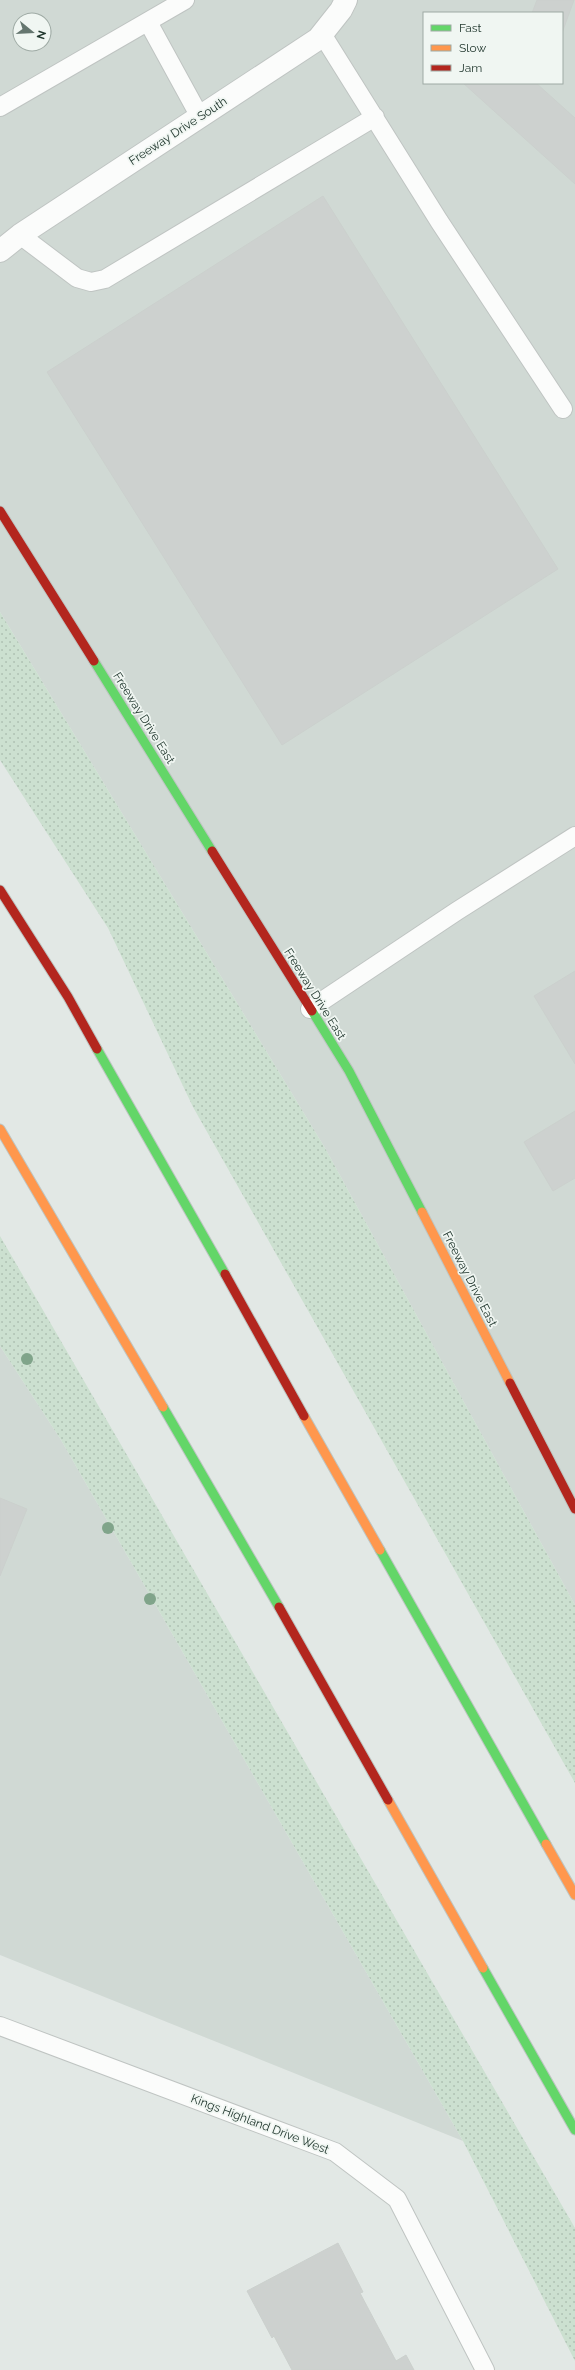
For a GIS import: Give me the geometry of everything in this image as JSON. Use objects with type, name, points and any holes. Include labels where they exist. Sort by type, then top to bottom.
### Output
[{"type":"main road","name":"Freeway Drive East","points":[[0,511],[349,1071],[575,1509]]},
{"type":"main road","points":[[0,890],[68,997],[575,1895]]},
{"type":"main road","points":[[0,1129],[53,1216],[287,1620],[575,2130]]},
{"type":"street","name":"Freeway Drive South","points":[[0,252],[20,235],[318,39],[341,10],[346,0]]},
{"type":"lane","points":[[0,107],[186,0]]},
{"type":"lane","points":[[148,22],[200,117]]},
{"type":"lane","points":[[322,34],[375,117],[438,221],[563,409]]},
{"type":"lane","points":[[20,235],[77,278],[91,282],[105,279],[375,117]]},
{"type":"lane","points":[[310,1009],[575,836]]},
{"type":"lane","name":"Kings Highland Drive West","points":[[0,2026],[335,2152],[397,2199],[485,2370]]},
{"type":"shaded area","points":[[0,0],[575,0],[575,1605],[325,1148],[0,612]]},
{"type":"shaded area","points":[[0,1346],[61,1440],[463,2141],[0,1955]]},
{"type":"green space","points":[[0,612],[325,1148],[575,1605],[575,1783],[193,1107],[108,928],[0,760]]},
{"type":"green space","points":[[0,1236],[575,2228],[575,2361],[463,2141],[61,1440],[0,1346]]},
{"type":"building","points":[[537,0],[574,0],[563,30],[563,12],[532,12]]},
{"type":"building","points":[[464,84],[537,84],[575,118],[575,184]]},
{"type":"building","points":[[323,196],[558,569],[282,745],[47,372]]},
{"type":"building","points":[[575,971],[575,1064],[534,996]]},
{"type":"building","points":[[575,1111],[575,1178],[553,1191],[524,1142]]},
{"type":"building","points":[[0,1498],[27,1509],[0,1576]]},
{"type":"building","points":[[338,2243],[363,2292],[360,2293],[396,2361],[406,2355],[414,2370],[292,2370],[274,2336],[272,2338],[247,2291]]},
{"type":"traffic: fast","points":[[94,661],[212,851]]},
{"type":"traffic: fast","points":[[312,1011],[349,1071],[422,1212]]},
{"type":"traffic: fast","points":[[97,1049],[225,1274]]},
{"type":"traffic: fast","points":[[163,1407],[279,1607]]},
{"type":"traffic: fast","points":[[380,1550],[546,1844]]},
{"type":"traffic: fast","points":[[483,1968],[575,2130]]},
{"type":"traffic: slow","points":[[0,1129],[163,1407]]},
{"type":"traffic: slow","points":[[422,1212],[510,1383]]},
{"type":"traffic: slow","points":[[304,1416],[380,1550]]},
{"type":"traffic: slow","points":[[388,1800],[483,1968]]},
{"type":"traffic: slow","points":[[546,1844],[575,1895]]},
{"type":"traffic: jam","points":[[0,511],[94,661]]},
{"type":"traffic: jam","points":[[212,851],[312,1011]]},
{"type":"traffic: jam","points":[[0,890],[68,997],[97,1049]]},
{"type":"traffic: jam","points":[[225,1274],[304,1416]]},
{"type":"traffic: jam","points":[[510,1383],[575,1509]]},
{"type":"traffic: jam","points":[[279,1607],[388,1800]]}]
